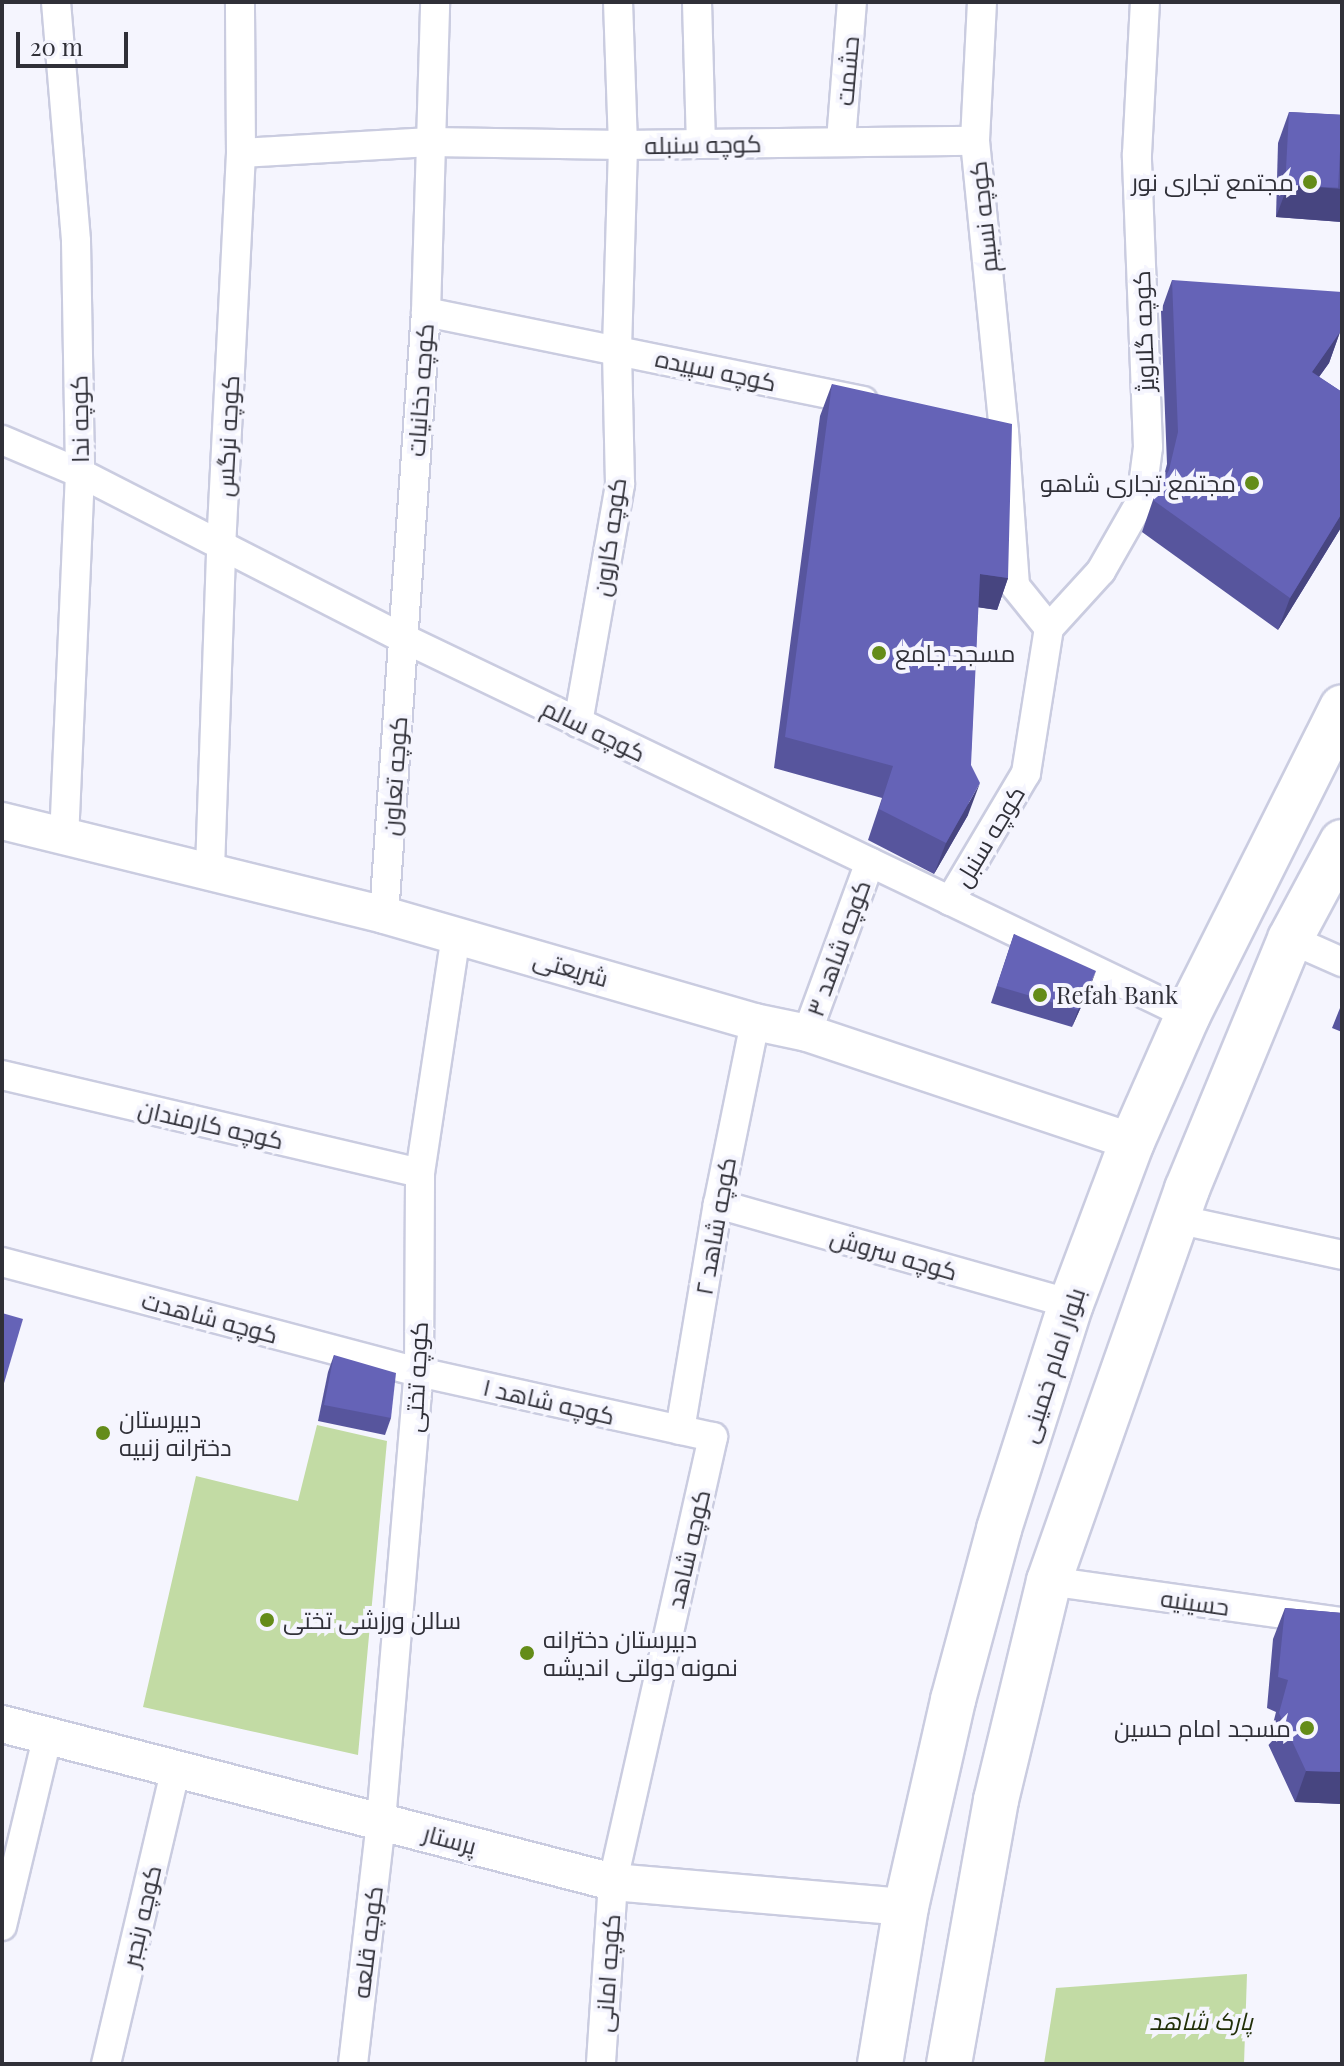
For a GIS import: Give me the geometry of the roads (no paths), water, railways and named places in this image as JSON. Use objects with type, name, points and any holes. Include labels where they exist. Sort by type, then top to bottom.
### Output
[{"type":"main road","name":"بلوار امام خمینی","points":[[880,2064],[906,1907],[953,1700],[999,1529],[1071,1304],[1132,1142],[1188,1015],[1342,707]]},
{"type":"main road","points":[[949,2064],[996,1800],[1049,1581],[1176,1219],[1290,939],[1342,842]]},
{"type":"street","name":"کوچه ندا","points":[[56,2],[76,241],[80,473],[64,836]]},
{"type":"street","name":"کوچه نرگس","points":[[210,869],[221,548],[241,153],[240,2]]},
{"type":"street","points":[[431,142],[435,2]]},
{"type":"street","name":"کوچه کارون","points":[[578,723],[620,484],[617,349],[623,145],[618,2]]},
{"type":"street","points":[[697,2],[701,144]]},
{"type":"street","name":"حشمت","points":[[841,141],[852,2]]},
{"type":"street","name":"کوچه نسیم","points":[[982,2],[975,141],[1004,432],[1015,586],[1049,628]]},
{"type":"street","name":"کوچه گلاویژ","points":[[1049,628],[1101,571],[1141,501],[1148,447],[1137,154],[1145,2]]},
{"type":"street","name":"کوچه سنبله","points":[[241,153],[431,142],[623,145],[975,141]]},
{"type":"street","name":"کوچه دخانیات","points":[[403,638],[426,312],[431,142]]},
{"type":"street","name":"کوچه سپیده","points":[[426,312],[896,409]]},
{"type":"street","points":[[973,425],[1004,432]]},
{"type":"street","name":"کوچه سالم","points":[[2,440],[80,473],[221,548],[403,638],[1188,1015]]},
{"type":"street","name":"کوچه سنبل","points":[[950,901],[1026,773],[1049,628]]},
{"type":"street","name":"کوچه تعاون","points":[[384,915],[403,638]]},
{"type":"street","name":"شریعتی","points":[[2,821],[210,869],[456,934],[755,1022],[807,1033],[1132,1142]]},
{"type":"street","name":"کوچه شاهد ۳","points":[[807,1033],[870,862]]},
{"type":"street","name":"کوچه تختی","points":[[381,1821],[419,1372],[420,1173],[456,934]]},
{"type":"street","points":[[1290,939],[1342,962]]},
{"type":"street","name":"کوچه شاهد ۲","points":[[680,1430],[718,1204],[755,1022]]},
{"type":"street","name":"کوچه کارمندان","points":[[2,1075],[420,1173]]},
{"type":"street","name":"کوچه سروش","points":[[718,1204],[1071,1304]]},
{"type":"street","points":[[1176,1219],[1342,1255]]},
{"type":"street","name":"کوچه شاهدت","points":[[2,1262],[419,1372]]},
{"type":"street","name":"کوچه شاهد ۱","points":[[419,1372],[680,1430]]},
{"type":"street","name":"کوچه شاهد","points":[[613,1882],[713,1437],[680,1430]]},
{"type":"street","name":"حسینیه","points":[[1049,1581],[1342,1622]]},
{"type":"street","name":"پرستار","points":[[2,1724],[613,1882],[906,1907]]},
{"type":"street","points":[[2,1926],[48,1734]]},
{"type":"street","name":"کوچه رنجبر","points":[[106,2064],[176,1767]]},
{"type":"street","name":"کوچه قلعه","points":[[353,2064],[381,1821]]},
{"type":"street","name":"کوچه امانی","points":[[601,2064],[613,1882]]},
{"type":"place","name":"مجتمع تجاری نور","points":[[1310,182]]},
{"type":"place","name":"مجتمع تجاری شاهو","points":[[1252,483]]},
{"type":"place","name":"مسجد جامع","points":[[879,653]]},
{"type":"place","name":"Refah Bank","points":[[1040,995]]},
{"type":"place","name":"دبیرستان دخترانه زنبیه","points":[[103,1433]]},
{"type":"place","name":"سالن ورزشی تختی","points":[[267,1620]]},
{"type":"place","name":"دبیرستان دخترانه نمونه دولتی اندیشه","points":[[527,1653]]},
{"type":"place","name":"مسجد امام حسین","points":[[1307,1728]]},
{"type":"park label","name":"پارک شاهد","points":[[1201,2021]]}]
